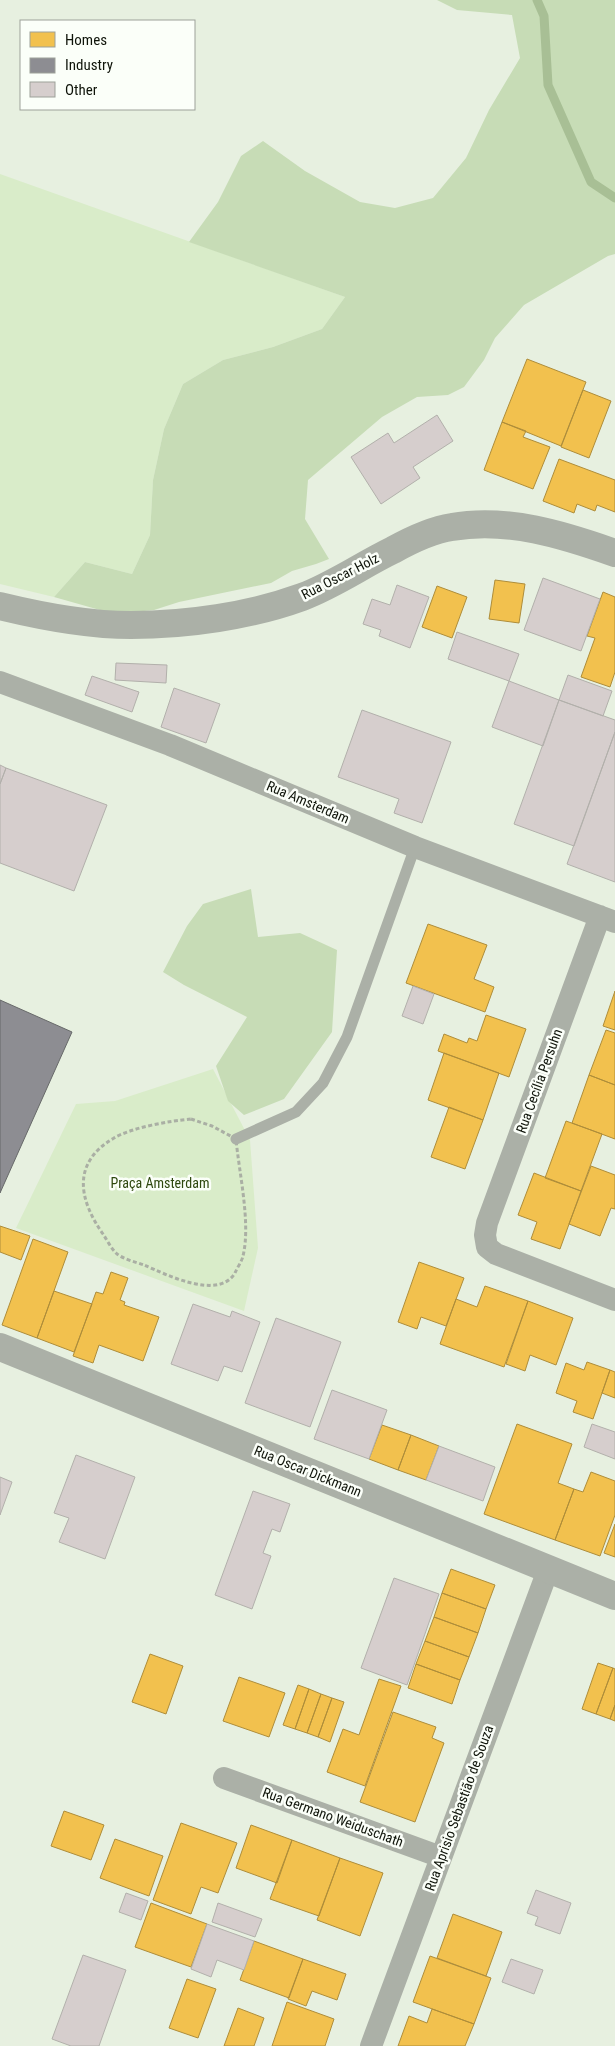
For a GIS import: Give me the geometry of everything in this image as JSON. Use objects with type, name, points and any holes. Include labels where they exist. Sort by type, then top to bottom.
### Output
[{"type":"street","name":"Rua Oscar Holz","points":[[0,606],[34,614],[130,625],[226,616],[302,597],[332,584],[393,549],[424,535],[452,527],[476,524],[515,526],[579,540],[615,553]]},
{"type":"street","name":"Rua Amsterdam","points":[[0,682],[170,745],[415,847],[607,919]]},
{"type":"street","name":"Rua Cecília Persuhn","points":[[607,919],[487,1223],[484,1235],[487,1247],[496,1254],[615,1300]]},
{"type":"street","name":"Rua Oscar Dickmann","points":[[0,1347],[615,1596]]},
{"type":"street","name":"Rua Aprisio Sebastião de Souza","points":[[371,2046],[548,1570]]},
{"type":"street","name":"Rua Germano Weiduschath","points":[[224,1778],[441,1856]]},
{"type":"lane","points":[[236,1139],[296,1112],[324,1083],[347,1037],[415,847]]},
{"type":"path","points":[[191,1119],[212,1126],[236,1139],[245,1226],[243,1257],[233,1276],[218,1285],[192,1284],[117,1254],[95,1223],[86,1204],[82,1187],[85,1172],[90,1161],[101,1148],[115,1137],[165,1121],[191,1119]]},
{"type":"green space","points":[[437,0],[615,0],[615,254],[608,256],[524,305],[495,338],[484,360],[464,387],[448,395],[417,397],[382,417],[308,480],[305,519],[329,559],[292,571],[271,583],[179,602],[154,610],[114,614],[54,597],[85,562],[132,574],[150,535],[153,480],[164,429],[183,384],[223,360],[273,347],[322,329],[345,297],[189,242],[218,202],[241,156],[263,141],[305,171],[360,202],[395,208],[433,198],[466,158],[489,110],[520,58],[512,15],[457,10]]},
{"type":"green space","points":[[0,174],[345,297],[322,329],[273,347],[223,360],[183,384],[164,429],[153,480],[150,535],[132,574],[85,562],[54,597],[0,584]]},
{"type":"green space","points":[[251,889],[258,937],[300,933],[337,950],[332,1032],[284,1099],[244,1115],[228,1101],[216,1066],[247,1017],[184,985],[163,972],[187,926],[203,904]]},
{"type":"green space","name":"Praça Amsterdam","points":[[213,1069],[250,1140],[258,1248],[244,1311],[16,1228],[76,1104],[115,1101]]},
{"type":"building: Homes","points":[[527,359],[586,382],[561,446],[502,422]]},
{"type":"building: Homes","points":[[583,390],[611,401],[589,458],[561,447]]},
{"type":"building: Homes","points":[[502,422],[526,431],[523,437],[550,447],[533,489],[484,470]]},
{"type":"building: Homes","points":[[559,459],[615,480],[615,512],[597,505],[595,511],[577,504],[574,513],[543,501]]},
{"type":"building: Homes","points":[[495,580],[525,584],[519,623],[489,619]]},
{"type":"building: Homes","points":[[437,586],[467,597],[452,638],[422,627]]},
{"type":"building: Homes","points":[[603,592],[615,597],[615,672],[610,687],[581,677],[595,638],[587,636]]},
{"type":"building: Homes","points":[[428,924],[487,945],[474,979],[494,987],[485,1012],[406,983]]},
{"type":"building: Homes","points":[[615,991],[615,1030],[603,1026]]},
{"type":"building: Homes","points":[[486,1015],[526,1029],[509,1077],[438,1051],[444,1034],[467,1043],[469,1038],[477,1041]]},
{"type":"building: Homes","points":[[606,1030],[615,1033],[615,1085],[589,1075]]},
{"type":"building: Homes","points":[[444,1053],[499,1073],[483,1120],[428,1100]]},
{"type":"building: Homes","points":[[589,1075],[615,1085],[615,1139],[572,1123]]},
{"type":"building: Homes","points":[[449,1107],[483,1120],[465,1169],[431,1157]]},
{"type":"building: Homes","points":[[566,1121],[602,1134],[581,1191],[545,1178]]},
{"type":"building: Homes","points":[[591,1166],[615,1175],[615,1209],[611,1208],[600,1236],[569,1224]]},
{"type":"building: Homes","points":[[534,1173],[581,1191],[560,1249],[531,1239],[537,1222],[518,1215]]},
{"type":"building: Homes","points":[[0,1226],[30,1236],[21,1260],[0,1252]]},
{"type":"building: Homes","points":[[33,1239],[68,1252],[37,1338],[2,1325]]},
{"type":"building: Homes","points":[[419,1262],[464,1278],[446,1326],[421,1317],[417,1329],[398,1322]]},
{"type":"building: Homes","points":[[111,1272],[128,1278],[120,1300],[125,1302],[124,1305],[159,1317],[143,1361],[99,1345],[93,1363],[73,1356],[96,1292],[103,1294]]},
{"type":"building: Homes","points":[[485,1286],[528,1301],[504,1367],[440,1344],[456,1299],[477,1307]]},
{"type":"building: Homes","points":[[54,1291],[92,1304],[74,1352],[37,1338]]},
{"type":"building: Homes","points":[[528,1301],[573,1318],[556,1365],[530,1355],[525,1371],[506,1364]]},
{"type":"building: Homes","points":[[587,1362],[610,1370],[593,1419],[573,1412],[577,1401],[556,1393],[566,1363],[584,1370]]},
{"type":"building: Homes","points":[[610,1370],[615,1372],[615,1398],[602,1393]]},
{"type":"building: Homes","points":[[517,1424],[572,1444],[558,1483],[574,1489],[555,1540],[484,1514]]},
{"type":"building: Homes","points":[[382,1425],[411,1435],[398,1470],[369,1459]]},
{"type":"building: Homes","points":[[411,1435],[439,1446],[426,1480],[398,1470]]},
{"type":"building: Homes","points":[[591,1472],[615,1481],[615,1515],[600,1556],[555,1540],[574,1489],[583,1492]]},
{"type":"building: Homes","points":[[615,1524],[615,1557],[604,1553]]},
{"type":"building: Homes","points":[[451,1569],[495,1585],[486,1609],[442,1593]]},
{"type":"building: Homes","points":[[442,1593],[486,1609],[478,1633],[434,1617]]},
{"type":"building: Homes","points":[[434,1617],[478,1633],[469,1657],[425,1641]]},
{"type":"building: Homes","points":[[425,1641],[469,1657],[460,1680],[416,1664]]},
{"type":"building: Homes","points":[[150,1654],[183,1666],[166,1714],[132,1702]]},
{"type":"building: Homes","points":[[598,1663],[613,1668],[596,1714],[582,1709]]},
{"type":"building: Homes","points":[[416,1664],[460,1680],[452,1704],[408,1688]]},
{"type":"building: Homes","points":[[613,1668],[615,1669],[615,1705],[610,1719],[596,1714]]},
{"type":"building: Homes","points":[[239,1677],[285,1693],[269,1737],[223,1721]]},
{"type":"building: Homes","points":[[379,1679],[401,1686],[365,1786],[327,1772],[343,1729],[359,1735]]},
{"type":"building: Homes","points":[[298,1685],[309,1689],[295,1729],[283,1725]]},
{"type":"building: Homes","points":[[309,1689],[321,1694],[307,1733],[295,1729]]},
{"type":"building: Homes","points":[[321,1694],[332,1698],[318,1737],[307,1733]]},
{"type":"building: Homes","points":[[332,1698],[344,1702],[330,1742],[318,1737]]},
{"type":"building: Homes","points":[[615,1705],[615,1721],[610,1719]]},
{"type":"building: Homes","points":[[393,1712],[436,1727],[432,1738],[444,1743],[415,1822],[360,1802]]},
{"type":"building: Homes","points":[[64,1811],[104,1825],[91,1860],[51,1846]]},
{"type":"building: Homes","points":[[181,1823],[237,1843],[218,1893],[201,1887],[191,1914],[153,1900]]},
{"type":"building: Homes","points":[[251,1825],[292,1840],[277,1883],[236,1868]]},
{"type":"building: Homes","points":[[115,1839],[163,1856],[149,1896],[100,1878]]},
{"type":"building: Homes","points":[[292,1840],[340,1858],[319,1916],[270,1899]]},
{"type":"building: Homes","points":[[340,1858],[383,1873],[360,1936],[317,1920]]},
{"type":"building: Homes","points":[[151,1903],[207,1924],[191,1967],[135,1947]]},
{"type":"building: Homes","points":[[453,1914],[502,1932],[486,1976],[437,1958]]},
{"type":"building: Homes","points":[[254,1941],[303,1959],[289,1998],[240,1980]]},
{"type":"building: Homes","points":[[430,1956],[491,1978],[474,2024],[413,2002]]},
{"type":"building: Homes","points":[[303,1959],[346,1974],[337,2000],[312,1991],[306,2006],[288,1999]]},
{"type":"building: Homes","points":[[187,1979],[216,1989],[198,2038],[169,2028]]},
{"type":"building: Homes","points":[[287,2002],[334,2019],[325,2046],[272,2046]]},
{"type":"building: Homes","points":[[238,2008],[264,2018],[254,2046],[224,2046]]},
{"type":"building: Homes","points":[[432,2009],[474,2024],[465,2046],[398,2046],[409,2016],[427,2023]]},
{"type":"building: Industry","points":[[0,1000],[72,1032],[0,1193]]},
{"type":"building: Other","points":[[437,415],[453,441],[413,467],[420,478],[381,504],[351,457],[388,433],[394,443]]},
{"type":"building: Other","points":[[543,578],[600,599],[581,651],[524,630]]},
{"type":"building: Other","points":[[397,585],[429,597],[410,648],[379,636],[381,630],[363,624],[372,599],[390,605]]},
{"type":"building: Other","points":[[457,632],[519,654],[509,681],[448,659]]},
{"type":"building: Other","points":[[116,663],[167,665],[166,683],[115,680]]},
{"type":"building: Other","points":[[568,675],[612,691],[603,716],[559,700]]},
{"type":"building: Other","points":[[92,676],[139,692],[132,712],[85,695]]},
{"type":"building: Other","points":[[509,681],[559,700],[543,746],[492,727]]},
{"type":"building: Other","points":[[174,688],[220,704],[206,743],[161,727]]},
{"type":"building: Other","points":[[559,700],[615,720],[615,732],[574,846],[514,824]]},
{"type":"building: Other","points":[[362,710],[451,742],[422,823],[394,813],[399,799],[338,777]]},
{"type":"building: Other","points":[[615,732],[615,882],[567,864]]},
{"type":"building: Other","points":[[0,765],[6,768],[0,784]]},
{"type":"building: Other","points":[[6,768],[107,805],[74,891],[0,863],[0,784]]},
{"type":"building: Other","points":[[413,986],[434,994],[423,1024],[402,1016]]},
{"type":"building: Other","points":[[193,1304],[230,1317],[232,1311],[260,1322],[242,1372],[224,1366],[218,1381],[171,1364]]},
{"type":"building: Other","points":[[276,1318],[341,1342],[310,1427],[245,1403]]},
{"type":"building: Other","points":[[332,1390],[387,1410],[369,1459],[314,1439]]},
{"type":"building: Other","points":[[592,1424],[615,1432],[615,1459],[584,1447]]},
{"type":"building: Other","points":[[439,1446],[495,1467],[483,1501],[426,1480]]},
{"type":"building: Other","points":[[76,1455],[135,1477],[105,1559],[59,1542],[69,1518],[54,1513]]},
{"type":"building: Other","points":[[0,1477],[12,1482],[0,1515]]},
{"type":"building: Other","points":[[253,1491],[290,1504],[280,1532],[272,1529],[263,1553],[271,1556],[252,1609],[215,1595]]},
{"type":"building: Other","points":[[394,1578],[439,1594],[407,1685],[361,1668]]},
{"type":"building: Other","points":[[536,1890],[571,1903],[560,1934],[535,1925],[538,1917],[527,1913]]},
{"type":"building: Other","points":[[126,1893],[148,1901],[141,1920],[119,1912]]},
{"type":"building: Other","points":[[218,1903],[262,1919],[255,1937],[212,1922]]},
{"type":"building: Other","points":[[207,1924],[254,1941],[244,1970],[217,1960],[211,1977],[191,1969]]},
{"type":"building: Other","points":[[83,1955],[126,1970],[99,2046],[71,2046],[52,2039]]},
{"type":"building: Other","points":[[511,1959],[543,1970],[534,1994],[502,1982]]},
{"type":"waterway","points":[[537,0],[544,16],[548,85],[591,182],[615,198]]}]
